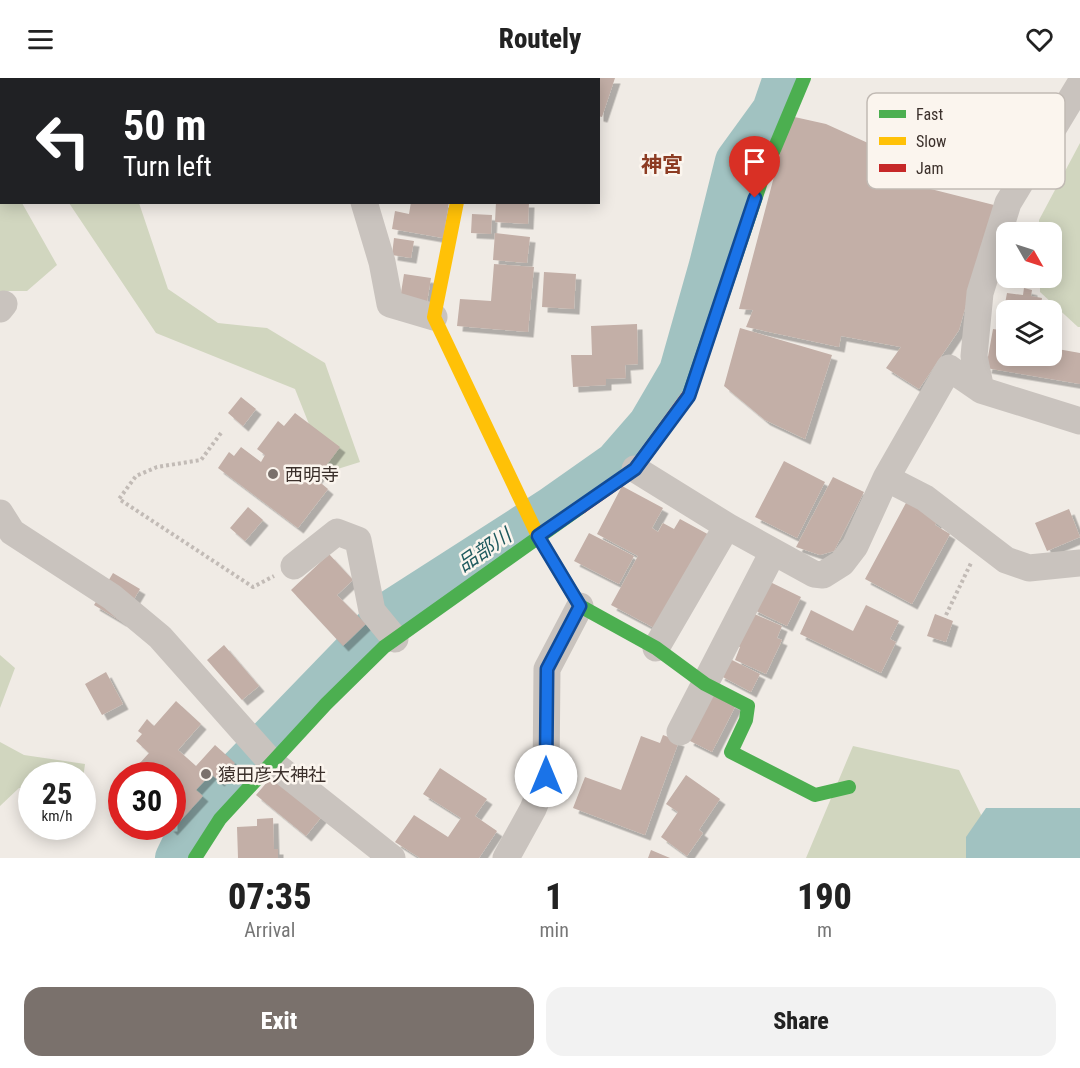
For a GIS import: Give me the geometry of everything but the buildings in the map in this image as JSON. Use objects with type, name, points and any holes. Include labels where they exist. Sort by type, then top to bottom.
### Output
[{"type":"street","points":[[195,858],[220,819],[271,762],[334,696],[395,639],[635,469],[689,396],[763,176],[804,78]]},
{"type":"street","points":[[1065,109],[1080,84]]},
{"type":"street","points":[[981,390],[974,356],[980,293],[1008,203],[1016,189]]},
{"type":"street","points":[[365,204],[382,262],[390,304],[434,317]]},
{"type":"street","points":[[457,204],[434,317],[538,536],[580,606],[656,648],[705,684],[748,706],[746,720],[731,752],[814,795],[849,787]]},
{"type":"street","points":[[635,469],[726,526],[814,574],[823,575],[842,563],[855,546],[886,478],[949,368],[981,390],[1080,421]]},
{"type":"street","points":[[886,478],[925,498],[1006,560],[1029,568],[1080,563]]},
{"type":"street","points":[[0,513],[12,532],[112,597],[159,637],[271,762],[392,858]]},
{"type":"street","points":[[656,648],[726,526]]},
{"type":"street","points":[[294,566],[337,532],[358,540],[372,611],[395,639]]},
{"type":"street","points":[[680,732],[774,552]]},
{"type":"street","points":[[506,858],[533,809],[546,776],[547,669],[580,606]]},
{"type":"path","points":[[221,433],[201,460],[157,467],[136,476],[119,499],[253,587],[294,566]]},
{"type":"path","points":[[946,615],[982,541]]},
{"type":"green space","points":[[1080,143],[1080,327],[1062,312],[1062,300],[1049,300],[1040,292],[1040,288],[1062,288],[1062,222],[1039,222],[1039,220],[1056,189],[1065,189],[1065,171]]},
{"type":"green space","points":[[0,204],[23,204],[57,265],[27,291],[0,291]]},
{"type":"green space","points":[[70,204],[139,204],[168,289],[218,323],[267,328],[325,363],[360,462],[328,472],[295,389],[156,333]]},
{"type":"green space","points":[[0,655],[15,668],[0,708]]},
{"type":"green space","points":[[0,742],[24,755],[71,762],[18,762],[18,789],[0,806]]},
{"type":"green space","points":[[853,746],[959,770],[990,833],[1080,858],[806,858]]},
{"type":"water","points":[[986,808],[1080,808],[1080,858],[966,858],[966,837]]},
{"type":"waterway","name":"品部川","points":[[176,858],[189,831],[242,767],[360,645],[386,614],[551,508],[615,463],[649,424],[680,371],[736,161],[773,110],[784,78]]},
{"type":"traffic: fast","points":[[689,395],[763,176],[804,78]]},
{"type":"traffic: fast","points":[[195,858],[220,819],[326,704],[384,647],[581,507]]},
{"type":"traffic: fast","points":[[559,571],[580,606],[656,648],[705,684],[748,706],[746,720],[731,752],[815,795],[849,787]]},
{"type":"traffic: slow","points":[[457,204],[434,317],[538,536],[559,571]]},
{"type":"traffic: jam","points":[[581,507],[635,469],[689,395]]},
{"type":"place","name":"西明寺","points":[[273,474]]},
{"type":"place","name":"猿田彦大神社","points":[[206,774]]},
{"type":"district","name":"神宮","points":[[662,165]]},
{"type":"route","points":[[546,776],[547,669],[580,606],[538,536],[635,469],[689,396],[755,198]]}]
